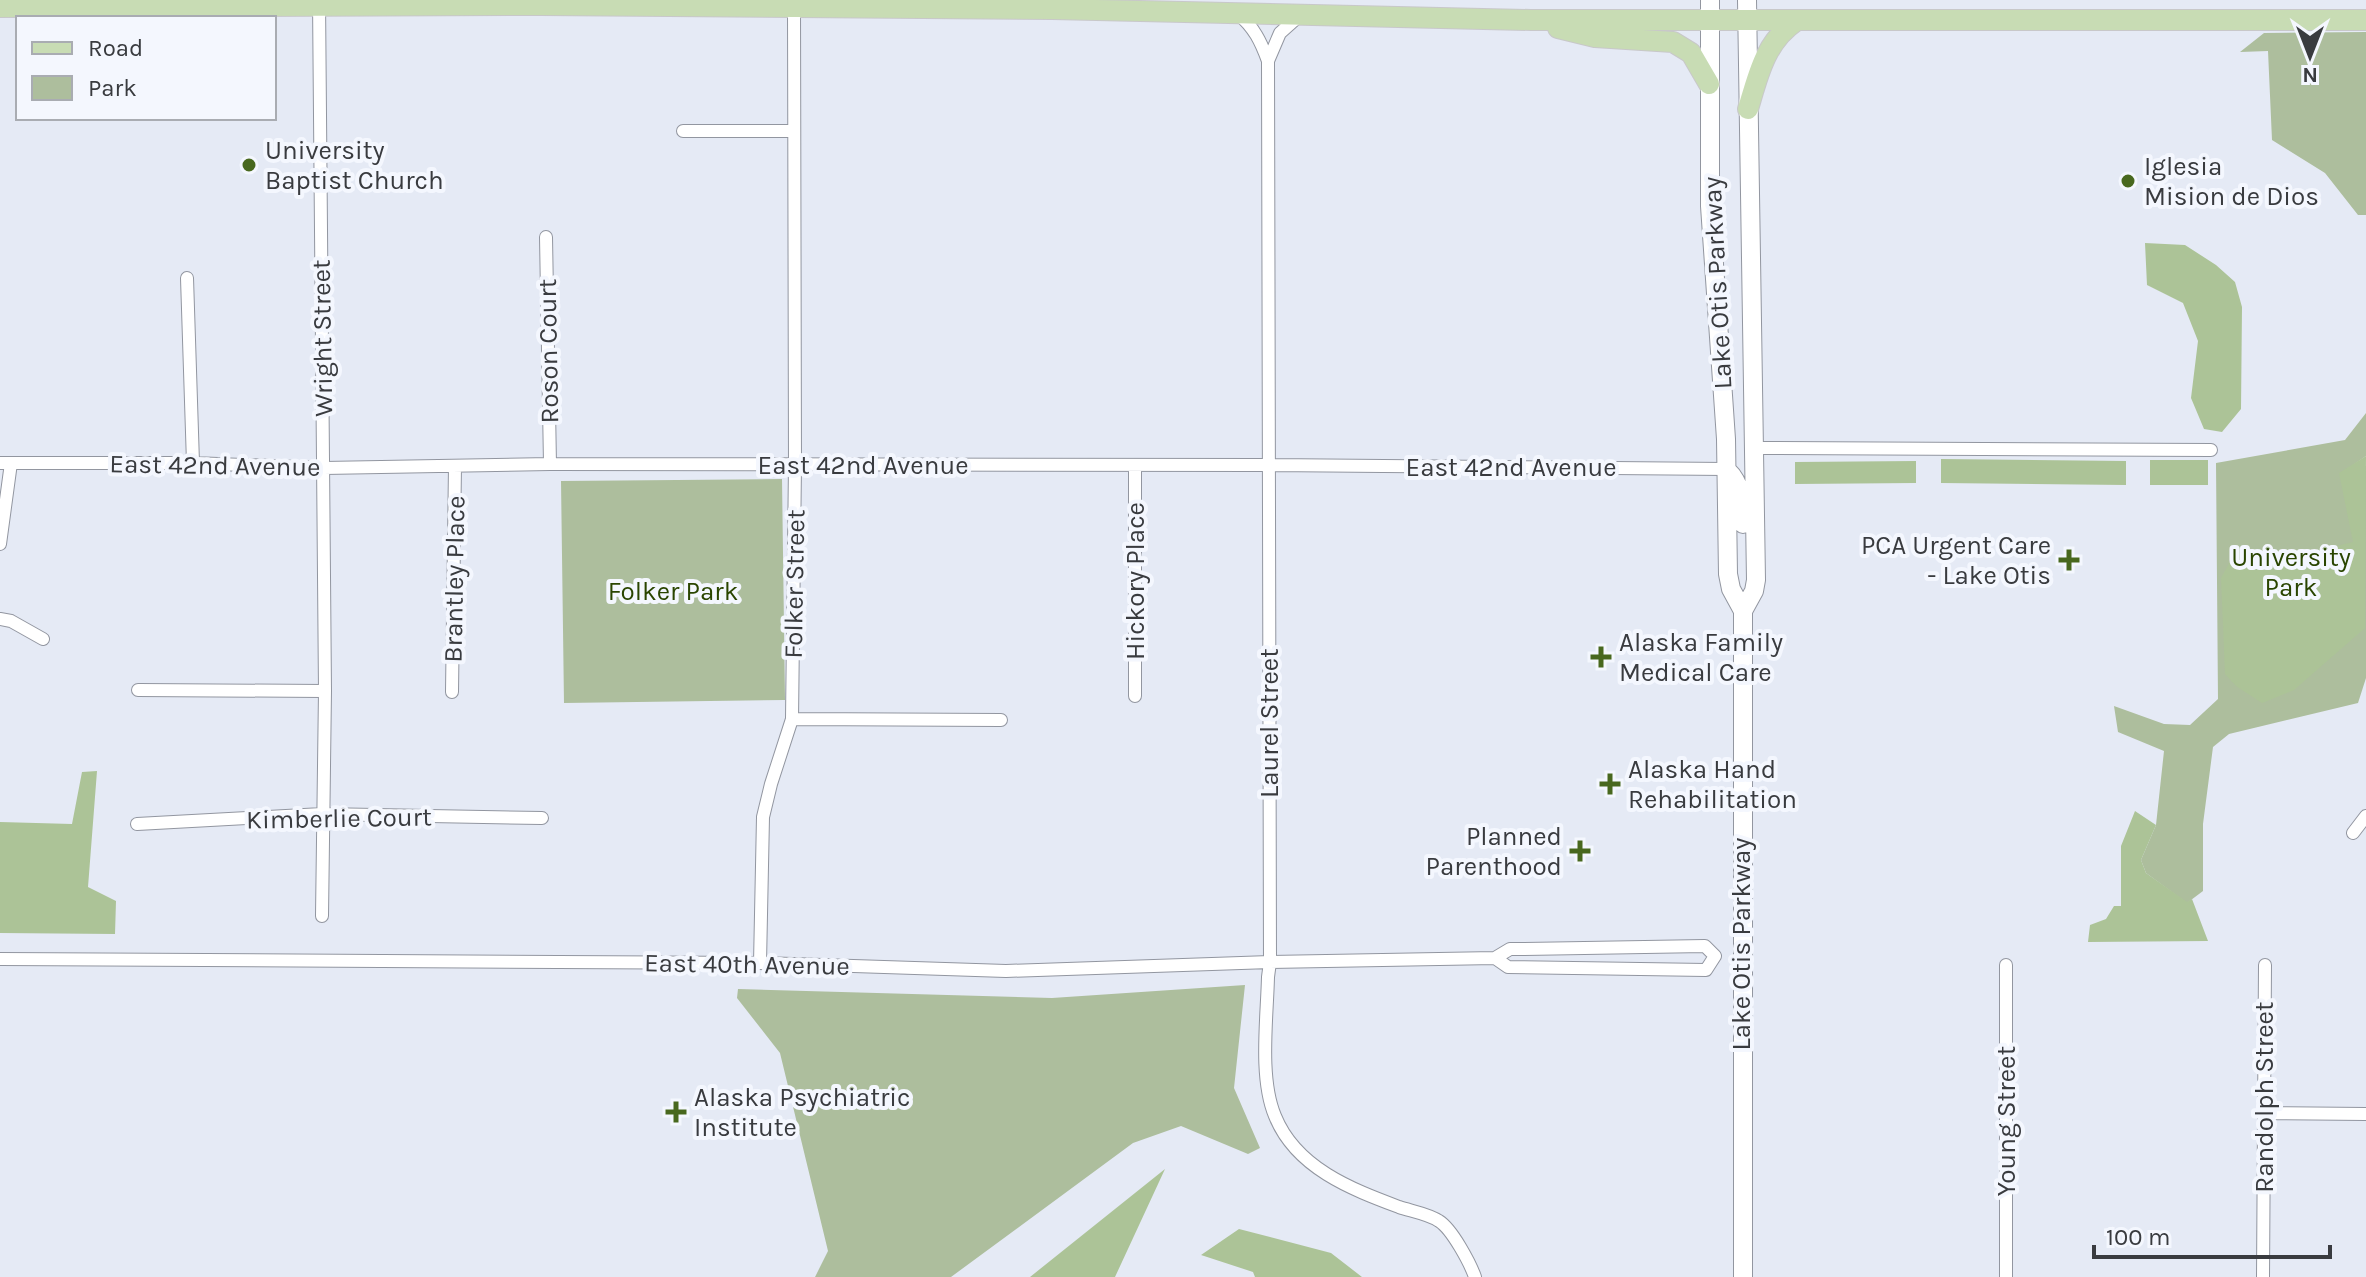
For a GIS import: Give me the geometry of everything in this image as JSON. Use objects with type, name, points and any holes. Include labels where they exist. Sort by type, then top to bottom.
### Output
[{"type":"main road","points":[[0,7],[713,3],[1238,14],[1271,8],[1300,16],[1531,20],[1710,10],[1747,10],[1796,21],[2366,20]]},
{"type":"main road","name":"Lake Otis Parkway","points":[[1710,10],[1710,213],[1722,359],[1728,580],[1743,611],[1743,1277]]},
{"type":"main road","name":"Lake Otis Parkway","points":[[1743,611],[1754,591],[1756,580],[1747,10]]},
{"type":"main road","points":[[1531,20],[1588,36],[1673,42],[1691,53],[1709,84]]},
{"type":"main road","points":[[1748,109],[1771,46],[1781,32],[1796,21]]},
{"type":"main road","points":[[1722,359],[1734,387],[1738,432],[1745,443],[1755,448]]},
{"type":"main road","points":[[1727,469],[1742,497],[1744,551],[1756,580]]},
{"type":"street","name":"Wright Street","points":[[319,3],[325,691],[322,916]]},
{"type":"street","name":"Folker Street","points":[[760,963],[763,817],[792,719],[794,131],[798,4]]},
{"type":"street","name":"Laurel Street","points":[[1238,14],[1250,24],[1268,61]]},
{"type":"street","name":"Laurel Street","points":[[1300,16],[1280,33],[1268,61],[1268,1089],[1275,1117],[1291,1145],[1317,1169],[1351,1187],[1440,1222],[1471,1264],[1475,1277]]},
{"type":"street","points":[[683,131],[794,131]]},
{"type":"street","name":"Roson Court","points":[[546,237],[550,464]]},
{"type":"street","points":[[187,278],[193,463]]},
{"type":"street","points":[[1755,448],[2211,450]]},
{"type":"street","name":"East 42nd Avenue","points":[[6,463],[193,463],[324,468],[550,464],[1727,469]]},
{"type":"street","points":[[0,544],[6,463]]},
{"type":"street","name":"Brantley Place","points":[[452,692],[455,466]]},
{"type":"street","name":"Hickory Place","points":[[1135,466],[1135,696]]},
{"type":"street","points":[[0,619],[11,621],[43,639]]},
{"type":"street","points":[[138,690],[325,691]]},
{"type":"street","points":[[792,719],[1001,720]]},
{"type":"street","name":"Kimberlie Court","points":[[137,824],[322,814],[542,818]]},
{"type":"street","points":[[2353,833],[2366,816]]},
{"type":"street","name":"East 40th Avenue","points":[[0,959],[760,963],[1006,971],[1495,958],[1510,949],[1705,946],[1715,956]]},
{"type":"street","name":"East 40th Avenue","points":[[1715,956],[1741,953]]},
{"type":"street","name":"East 40th Avenue","points":[[1495,958],[1508,967],[1706,970],[1715,956]]},
{"type":"street","name":"Young Street","points":[[2006,965],[2006,1277]]},
{"type":"street","name":"Randolph Street","points":[[2263,1277],[2265,965]]},
{"type":"street","points":[[2264,1113],[2366,1114]]},
{"type":"green space","points":[[2366,32],[2366,215],[2358,215],[2325,173],[2272,140],[2268,51],[2240,52],[2264,33]]},
{"type":"green space","points":[[2145,243],[2185,245],[2235,282],[2242,307],[2241,409],[2222,432],[2204,429],[2191,398],[2198,341],[2183,303],[2147,285]]},
{"type":"green space","name":"University Park","points":[[2366,413],[2366,456],[2353,465],[2366,466],[2366,678],[2358,703],[2229,734],[2213,747],[2203,824],[2203,891],[2187,903],[2146,873],[2141,860],[2156,825],[2164,751],[2118,732],[2114,706],[2164,724],[2190,725],[2218,699],[2216,463],[2345,440]]},
{"type":"green space","points":[[2366,456],[2365,628],[2294,690],[2262,703],[2236,686],[2225,674],[2221,578],[2231,560],[2267,570],[2320,550],[2353,542],[2339,473]]},
{"type":"green space","points":[[1941,459],[2126,461],[2126,485],[1941,483]]},
{"type":"green space","points":[[2150,460],[2208,460],[2208,485],[2150,485]]},
{"type":"green space","points":[[1916,461],[1916,483],[1795,484],[1795,462]]},
{"type":"green space","name":"Folker Park","points":[[782,479],[785,700],[564,703],[561,481]]},
{"type":"green space","points":[[97,771],[88,887],[116,901],[115,934],[0,933],[0,822],[72,824],[82,772]]},
{"type":"green space","points":[[2135,811],[2156,825],[2141,860],[2146,873],[2187,902],[2192,899],[2208,941],[2088,942],[2090,925],[2106,919],[2114,906],[2121,906],[2121,846]]},
{"type":"green space","points":[[1245,985],[1234,1088],[1260,1148],[1248,1154],[1181,1126],[1133,1143],[951,1277],[815,1277],[828,1251],[780,1053],[737,998],[738,989],[1052,998]]},
{"type":"green space","points":[[1165,1169],[1115,1277],[1030,1277]]},
{"type":"green space","points":[[1239,1229],[1331,1253],[1362,1277],[1255,1277],[1253,1272],[1201,1255]]},
{"type":"place","name":"University Baptist Church","points":[[249,165]]},
{"type":"place","name":"Iglesia Mision de Dios","points":[[2128,181]]},
{"type":"place","name":"PCA Urgent Care - Lake Otis","points":[[2069,560]]},
{"type":"place","name":"Alaska Family Medical Care","points":[[1601,657]]},
{"type":"place","name":"Alaska Hand Rehabilitation","points":[[1610,784]]},
{"type":"place","name":"Planned Parenthood","points":[[1580,851]]},
{"type":"place","name":"Alaska Psychiatric Institute","points":[[676,1112]]}]
